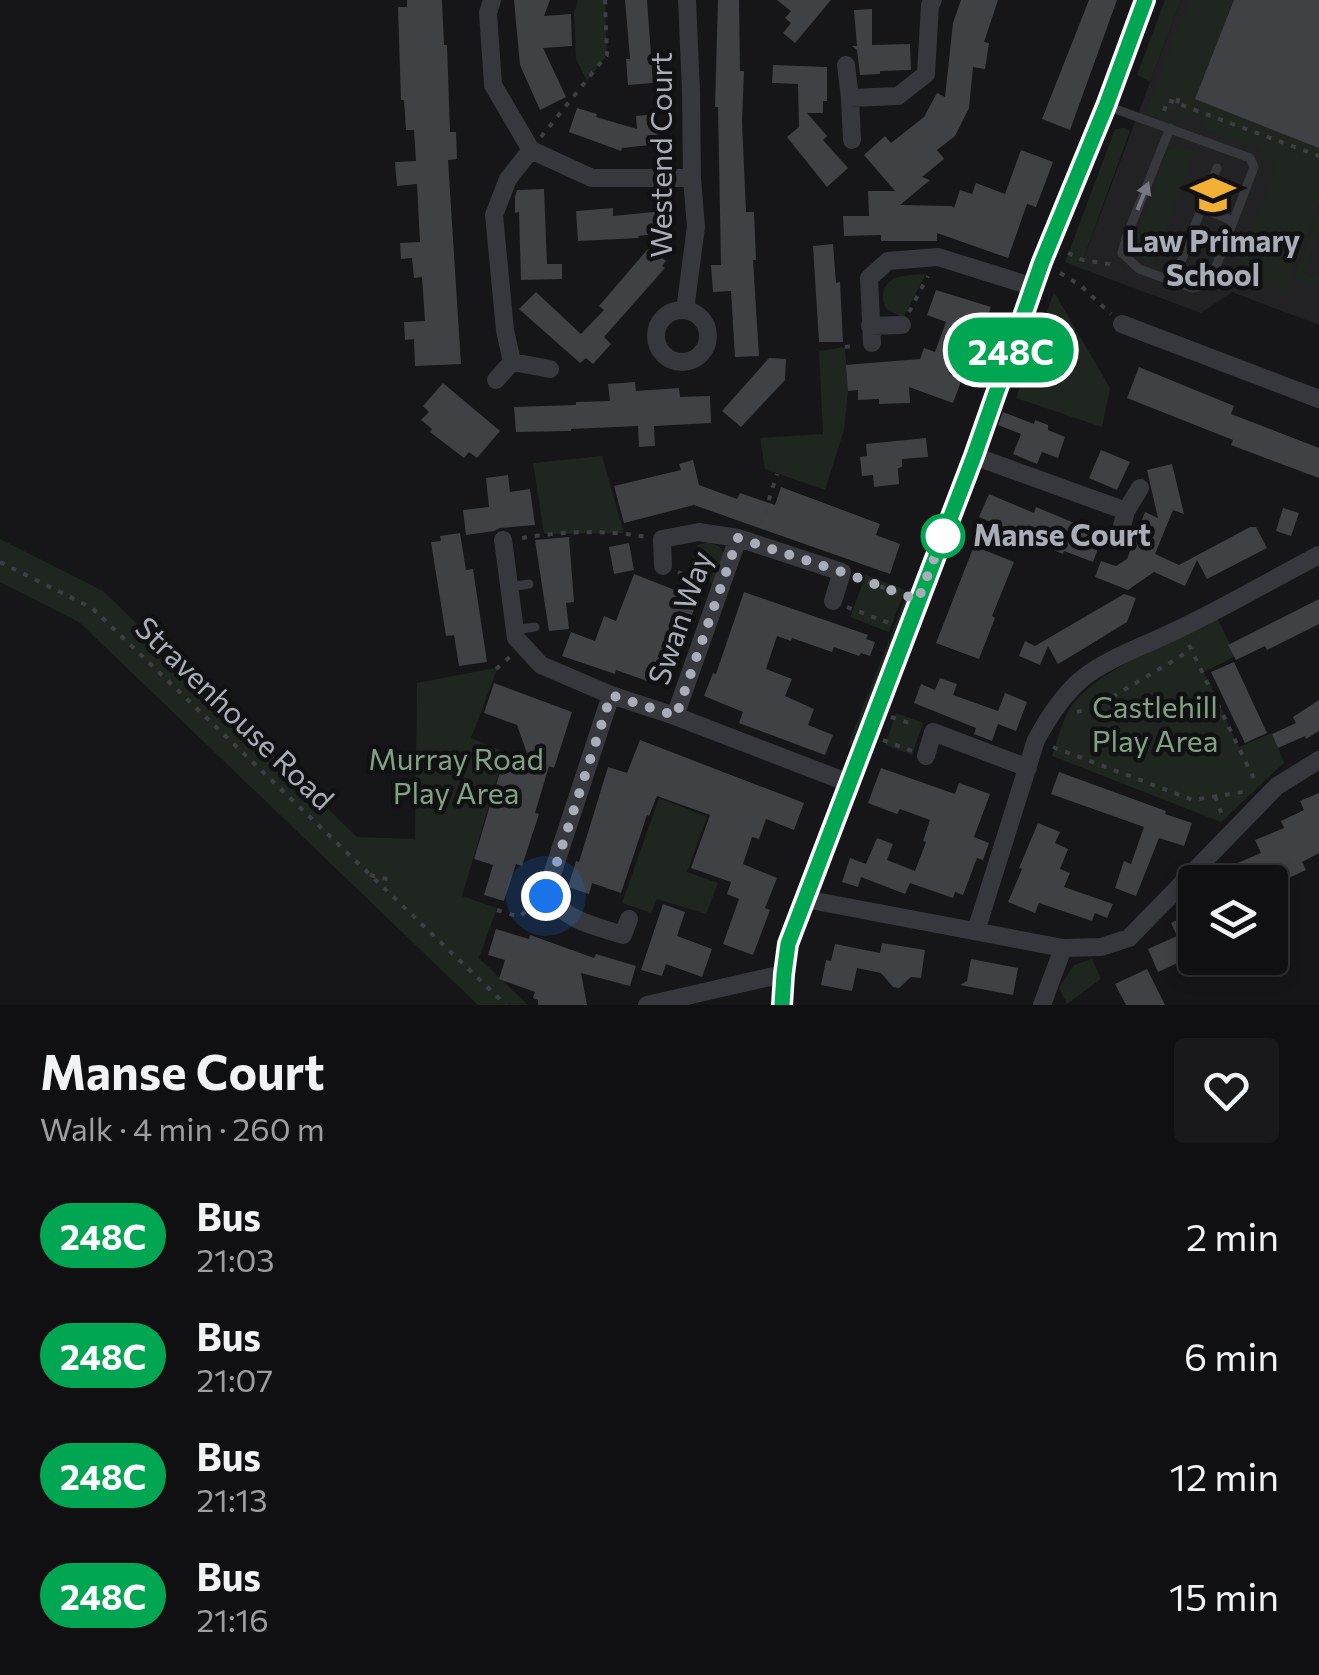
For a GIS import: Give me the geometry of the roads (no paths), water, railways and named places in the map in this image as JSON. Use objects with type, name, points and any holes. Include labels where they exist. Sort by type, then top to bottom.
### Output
[{"type":"street","points":[[492,0],[488,13],[493,86],[531,150],[592,178],[692,178]]},
{"type":"street","name":"Westend Court","points":[[686,310],[696,227],[687,0]]},
{"type":"street","points":[[850,98],[898,96],[926,74],[933,0]]},
{"type":"street","points":[[782,1005],[788,944],[1145,0]]},
{"type":"street","points":[[846,65],[852,140]]},
{"type":"street","points":[[512,362],[505,330],[494,214],[508,178],[531,150]]},
{"type":"street","points":[[902,325],[871,335],[869,278],[888,261],[938,257],[1034,287]]},
{"type":"street","points":[[1122,324],[1319,399]]},
{"type":"street","points":[[512,362],[550,368]]},
{"type":"street","points":[[496,380],[512,362]]},
{"type":"street","points":[[974,456],[1126,512]]},
{"type":"street","points":[[1118,537],[1140,488]]},
{"type":"street","name":"Swan Way","points":[[663,566],[662,539],[699,532],[746,541],[842,572],[833,602]]},
{"type":"street","points":[[503,540],[516,638],[541,664],[611,695],[849,783]]},
{"type":"street","name":"Swan Way","points":[[676,716],[720,589],[746,541]]},
{"type":"street","points":[[976,930],[1036,740],[1046,721],[1084,676],[1319,555]]},
{"type":"street","points":[[611,695],[546,896],[578,921],[624,935],[630,919]]},
{"type":"street","points":[[926,756],[933,732],[1028,768]]},
{"type":"street","points":[[805,900],[1063,948],[1101,947],[1129,938],[1277,786],[1319,760]]},
{"type":"street","points":[[1042,1005],[1063,948]]},
{"type":"street","points":[[647,1005],[684,1000],[784,974]]},
{"type":"lane","points":[[1106,106],[1170,128],[1250,158],[1254,167],[1212,275],[1205,285],[1192,288],[1139,269],[1122,254],[1170,128]]},
{"type":"lane","points":[[1179,267],[1216,168]]},
{"type":"lane","points":[[1201,208],[1233,221]]},
{"type":"lane","points":[[509,586],[529,584]]},
{"type":"lane","points":[[514,630],[536,627]]},
{"type":"place","name":"Law Primary School","points":[[1213,195]]},
{"type":"place","name":"Manse Court","points":[[943,536]]},
{"type":"park label","name":"Castlehill Play Area","points":[[1155,725]]},
{"type":"park label","name":"Murray Road Play Area","points":[[456,777]]}]
